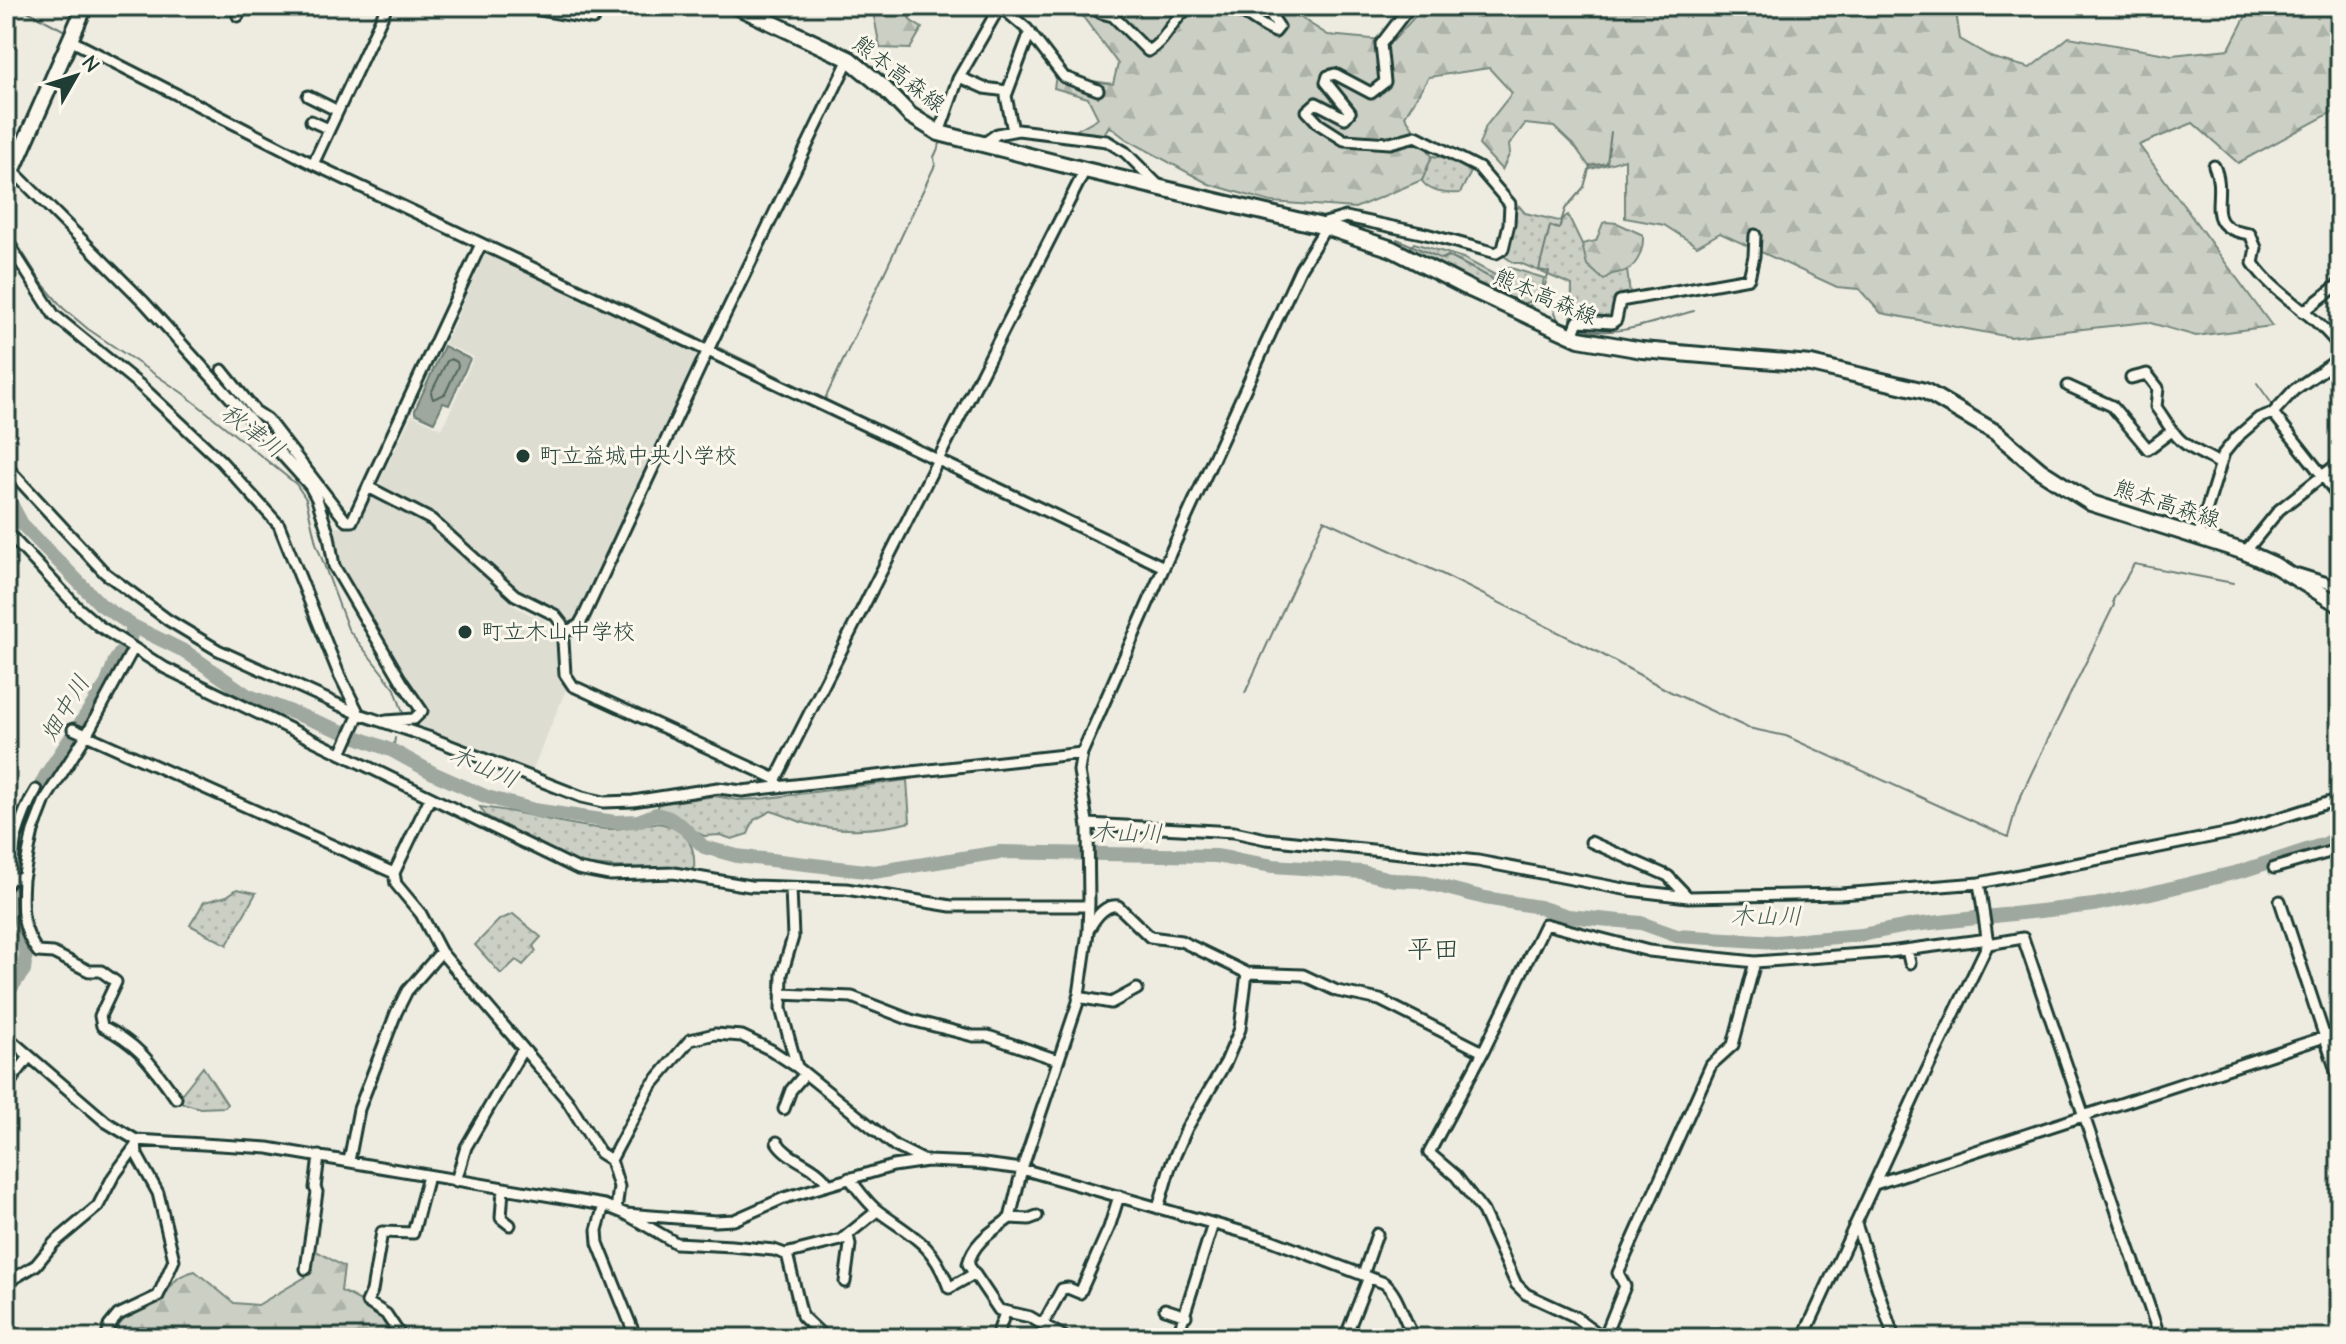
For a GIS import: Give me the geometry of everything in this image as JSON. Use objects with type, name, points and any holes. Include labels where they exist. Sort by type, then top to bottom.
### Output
[{"type":"main road","points":[[9,176],[85,6]]},
{"type":"main road","name":"熊本高森線","points":[[736,6],[849,59],[910,115],[939,133],[1322,225],[1392,249],[1572,336],[1642,350],[1811,364],[1925,391],[1995,432],[2041,471],[2091,503],[2245,552],[2283,570],[2340,605]]},
{"type":"street","points":[[313,164],[387,6]]},
{"type":"street","points":[[470,6],[480,6]]},
{"type":"street","points":[[517,6],[593,19]]},
{"type":"street","points":[[939,133],[959,77],[1000,6],[1030,32],[1064,77],[1098,90]]},
{"type":"street","points":[[1090,6],[1113,16],[1148,51],[1156,47],[1181,12],[1191,6]]},
{"type":"street","points":[[1222,6],[1243,11],[1259,25],[1275,32],[1279,27],[1271,15],[1259,6]]},
{"type":"street","points":[[1010,1218],[1022,1169],[1078,997],[1089,904],[1088,826],[1079,771],[1082,753],[1322,225],[1346,217],[1496,253],[1503,249],[1510,204],[1479,168],[1416,136],[1390,143],[1344,140],[1319,124],[1307,111],[1316,103],[1345,118],[1350,112],[1330,89],[1326,82],[1328,76],[1335,74],[1371,93],[1385,82],[1381,44],[1410,6]]},
{"type":"street","points":[[1013,131],[1007,91],[1030,32]]},
{"type":"street","points":[[70,40],[313,164],[1164,567]]},
{"type":"street","points":[[563,633],[579,625],[849,59]]},
{"type":"street","points":[[959,77],[984,88],[1007,91]]},
{"type":"street","points":[[308,96],[338,111]]},
{"type":"street","points":[[311,121],[329,129]]},
{"type":"street","points":[[983,144],[997,134],[1013,131],[1107,141],[1125,152],[1162,188]]},
{"type":"street","points":[[2214,166],[2219,180],[2216,210],[2220,219],[2230,230],[2250,234],[2256,248],[2253,263],[2275,290],[2329,333],[2340,348]]},
{"type":"street","points":[[777,783],[1085,170]]},
{"type":"street","points":[[9,176],[144,302],[310,486],[329,536],[334,566],[422,711],[414,719],[381,721]]},
{"type":"street","points":[[1572,336],[1578,321],[1612,323],[1616,320],[1620,301],[1749,278],[1755,235]]},
{"type":"street","points":[[6,240],[54,315],[141,386],[221,461],[279,525],[358,716],[341,754]]},
{"type":"street","points":[[222,370],[255,411],[267,419],[346,521],[352,521],[481,244]]},
{"type":"street","points":[[2303,312],[2339,284]]},
{"type":"street","points":[[2198,537],[2224,453],[2259,418],[2273,413],[2294,390],[2340,358]]},
{"type":"street","points":[[2131,378],[2145,371],[2158,388],[2156,407],[2171,425],[2172,431],[2220,464]]},
{"type":"street","points":[[2068,386],[2112,406],[2148,449],[2172,431]]},
{"type":"street","points":[[2273,413],[2340,498]]},
{"type":"street","points":[[2245,552],[2279,510],[2340,462]]},
{"type":"street","points":[[6,466],[105,573],[168,620],[218,650],[358,716],[428,737],[554,787],[604,802],[633,801],[718,788],[742,791],[777,783],[1082,753]]},
{"type":"street","points":[[368,487],[432,520],[515,595],[555,615],[562,624],[565,674],[573,686],[777,783]]},
{"type":"street","points":[[6,531],[78,608],[128,646],[165,668],[578,869],[609,875],[674,873],[750,886],[846,889],[951,906],[1089,904]]},
{"type":"street","points":[[2283,570],[2340,587]]},
{"type":"street","points":[[15,880],[45,800],[128,646]]},
{"type":"street","points":[[81,732],[394,873]]},
{"type":"street","points":[[36,790],[28,803],[17,836],[15,880],[22,920],[30,942],[38,952],[53,953],[89,971],[101,971],[116,982],[100,1016],[102,1026],[142,1052],[176,1098]]},
{"type":"street","points":[[430,798],[394,873],[396,884],[421,914],[441,952],[567,1100],[600,1153],[611,1160],[619,1187],[621,1212]]},
{"type":"street","points":[[1088,826],[1234,832],[1266,839],[1478,861],[1629,890],[1688,897],[1841,894],[1979,883],[2235,832],[2340,799]]},
{"type":"street","points":[[1591,842],[1668,876],[1688,897]]},
{"type":"street","points":[[2274,868],[2340,849]]},
{"type":"street","points":[[1803,1338],[1988,941],[1979,883]]},
{"type":"street","points":[[784,1109],[801,1071],[781,1009],[782,974],[793,937],[791,888]]},
{"type":"street","points":[[2280,901],[2340,1083]]},
{"type":"street","points":[[1088,932],[1109,906],[1118,906],[1150,937],[1181,941],[1247,973],[1303,975],[1337,991],[1380,1000],[1483,1052]]},
{"type":"street","points":[[1755,962],[1733,1045],[1711,1065],[1618,1273],[1625,1286],[1604,1338],[1574,1316],[1526,1294],[1516,1284],[1483,1211],[1456,1176],[1429,1153],[1483,1052],[1545,924],[1649,951],[1755,962],[2023,938],[2160,1338]]},
{"type":"street","points":[[1907,950],[1910,963]]},
{"type":"street","points":[[349,1161],[359,1109],[396,1013],[407,991],[441,952]]},
{"type":"street","points":[[1158,1208],[1170,1167],[1187,1128],[1226,1062],[1240,1029],[1247,973]]},
{"type":"street","points":[[1078,997],[1111,1003],[1137,989]]},
{"type":"street","points":[[781,994],[852,997],[911,1020],[973,1036],[988,1036],[1058,1060]]},
{"type":"street","points":[[1875,1184],[2340,1032]]},
{"type":"street","points":[[611,1160],[650,1087],[690,1040],[715,1034],[742,1036],[771,1050],[895,1146],[927,1161]]},
{"type":"street","points":[[6,1036],[106,1122],[136,1140],[268,1148],[604,1205],[676,1243],[732,1246],[787,1254],[841,1240],[877,1211]]},
{"type":"street","points":[[456,1181],[466,1147],[523,1049]]},
{"type":"street","points":[[6,1087],[29,1057]]},
{"type":"street","points":[[6,1283],[36,1265],[54,1243],[98,1206],[113,1177],[135,1150],[136,1140]]},
{"type":"street","points":[[107,1338],[109,1326],[118,1315],[158,1296],[174,1260],[158,1193],[137,1155],[136,1140]]},
{"type":"street","points":[[777,1142],[782,1150],[811,1167],[828,1184]]},
{"type":"street","points":[[306,1269],[319,1156]]},
{"type":"street","points":[[621,1212],[734,1220],[784,1198],[893,1166],[927,1161],[1022,1169],[1271,1240],[1384,1283],[1392,1291],[1415,1338]]},
{"type":"street","points":[[402,1338],[386,1314],[367,1302],[372,1291],[382,1232],[413,1233],[428,1176]]},
{"type":"street","points":[[849,1178],[877,1211],[907,1230],[934,1254],[949,1288],[974,1274]]},
{"type":"street","points":[[503,1189],[501,1218],[510,1225]]},
{"type":"street","points":[[1043,1324],[1062,1289],[1080,1293],[1109,1228],[1119,1196]]},
{"type":"street","points":[[604,1205],[597,1230],[598,1243],[636,1338]]},
{"type":"street","points":[[1037,1216],[1029,1219],[1010,1218],[989,1231],[968,1264],[994,1306],[1005,1313],[1030,1317],[1066,1338]]},
{"type":"street","points":[[1177,1338],[1213,1224]]},
{"type":"street","points":[[1856,1224],[1894,1338]]},
{"type":"street","points":[[1345,1338],[1377,1234]]},
{"type":"street","points":[[845,1282],[850,1245],[848,1235]]},
{"type":"street","points":[[787,1254],[802,1316],[825,1338]]},
{"type":"street","points":[[1165,1309],[1186,1316]]},
{"type":"street","points":[[996,1338],[1005,1313]]},
{"type":"shaded area","name":"町立益城中央小学校","points":[[486,252],[704,352],[578,620],[567,626],[556,610],[521,594],[428,510],[379,482],[412,415],[442,429],[474,357],[445,344]]},
{"type":"shaded area","name":"町立木山中学校","points":[[371,495],[421,519],[516,607],[543,618],[549,626],[555,637],[562,675],[568,685],[531,773],[419,732],[424,715],[403,681],[394,657],[339,568],[329,528],[355,525],[367,497]]},
{"type":"green space","points":[[872,6],[907,6],[904,8],[911,21],[922,28],[910,49],[880,48]]},
{"type":"green space","points":[[1075,6],[1282,6],[1328,35],[1393,41],[1424,6],[1497,6],[1515,9],[1523,6],[1943,6],[1956,12],[1960,39],[1993,58],[2030,68],[2069,37],[2172,55],[2229,49],[2251,6],[2340,6],[2340,108],[2238,163],[2193,123],[2139,145],[2272,326],[2196,336],[2147,322],[2010,337],[1881,313],[1859,289],[1837,287],[1720,233],[1697,246],[1664,225],[1625,218],[1625,159],[1591,169],[1576,148],[1554,127],[1525,124],[1509,145],[1510,153],[1502,170],[1479,145],[1486,126],[1512,93],[1489,68],[1429,77],[1405,116],[1432,156],[1422,180],[1355,208],[1271,202],[1209,184],[1126,139],[1109,126],[1102,138],[1073,132],[1098,118],[1088,98],[1054,88],[1056,76],[1113,84],[1118,64]]},
{"type":"green space","points":[[1432,156],[1449,158],[1471,172],[1460,193],[1444,193],[1425,185],[1422,181]]},
{"type":"green space","points":[[1519,206],[1525,213],[1559,221],[1568,215],[1588,265],[1609,274],[1627,270],[1630,294],[1616,300],[1614,314],[1609,319],[1571,323],[1572,285],[1514,263],[1504,256]]},
{"type":"green space","points":[[1606,222],[1617,223],[1643,235],[1643,240],[1635,264],[1604,280],[1587,265],[1582,244],[1596,241]]},
{"type":"green space","points":[[1414,243],[1463,258],[1497,276],[1504,266],[1544,278],[1540,302],[1525,307],[1409,249]]},
{"type":"green space","points":[[907,780],[910,822],[884,827],[827,827],[771,811],[754,820],[748,834],[732,839],[720,835],[704,836],[680,819],[658,809],[658,804],[715,796],[737,800],[760,799]]},
{"type":"green space","points":[[480,807],[608,829],[663,824],[678,830],[688,840],[694,869],[581,864],[486,816]]},
{"type":"green space","points":[[237,889],[256,893],[227,945],[190,925],[204,902],[227,896]]},
{"type":"green space","points":[[513,914],[541,937],[533,946],[536,951],[523,965],[516,960],[501,974],[475,945],[499,920]]},
{"type":"green space","points":[[203,1067],[227,1104],[225,1107],[200,1108],[179,1102],[179,1097]]},
{"type":"green space","points":[[315,1250],[344,1267],[341,1291],[374,1310],[398,1338],[114,1338],[126,1318],[155,1303],[177,1279],[187,1274],[195,1271],[234,1303],[258,1305],[307,1276]]},
{"type":"water","points":[[444,346],[470,359],[449,405],[443,403],[434,422],[415,413],[415,410]]},
{"type":"waterway","points":[[18,6],[65,31]]},
{"type":"waterway","points":[[78,37],[311,157]]},
{"type":"waterway","points":[[1541,298],[1549,272],[1539,270],[1550,226],[1559,229],[1565,209],[1584,187],[1590,166],[1607,163],[1611,132]]},
{"type":"waterway","points":[[715,346],[825,399],[935,165],[934,157],[940,144]]},
{"type":"waterway","points":[[6,152],[12,149]]},
{"type":"waterway","points":[[320,161],[706,342]]},
{"type":"waterway","name":"秋津川","points":[[6,226],[42,283],[63,308],[88,329],[184,394],[296,484],[306,499],[316,543],[348,629],[395,689],[404,716]]},
{"type":"waterway","points":[[1397,239],[1442,259],[1448,256],[1491,278],[1495,282],[1494,290],[1522,304],[1541,298],[1552,304],[1558,320],[1572,325]]},
{"type":"waterway","points":[[1578,327],[1622,330],[1694,311]]},
{"type":"waterway","points":[[2257,383],[2275,408]]},
{"type":"waterway","name":"木山川","points":[[6,494],[22,524],[101,605],[133,626],[186,652],[247,695],[393,751],[487,797],[534,810],[615,822],[638,821],[656,814],[683,827],[704,847],[737,856],[874,872],[1000,852],[1216,856],[1273,866],[1362,872],[1394,880],[1419,881],[1568,916],[1641,923],[1677,936],[1776,942],[1861,935],[1913,925],[2094,905],[2242,871],[2328,843],[2340,830]]},
{"type":"waterway","points":[[1245,693],[1324,520],[1442,574],[1669,691],[1748,728],[1786,736],[2008,837],[2017,805],[2032,772],[2114,605],[2113,600],[2134,564],[2233,583]]},
{"type":"waterway","name":"畑中川","points":[[6,995],[24,970],[26,953],[16,902],[28,811],[46,775],[107,683],[115,661],[130,639],[133,626]]},
{"type":"waterway","points":[[95,733],[242,800]]},
{"type":"waterway","points":[[393,751],[395,738]]},
{"type":"place","name":"町立益城中央小学校","points":[[523,456]]},
{"type":"place","name":"町立木山中学校","points":[[465,632]]},
{"type":"district","name":"平田","points":[[1433,950]]}]
